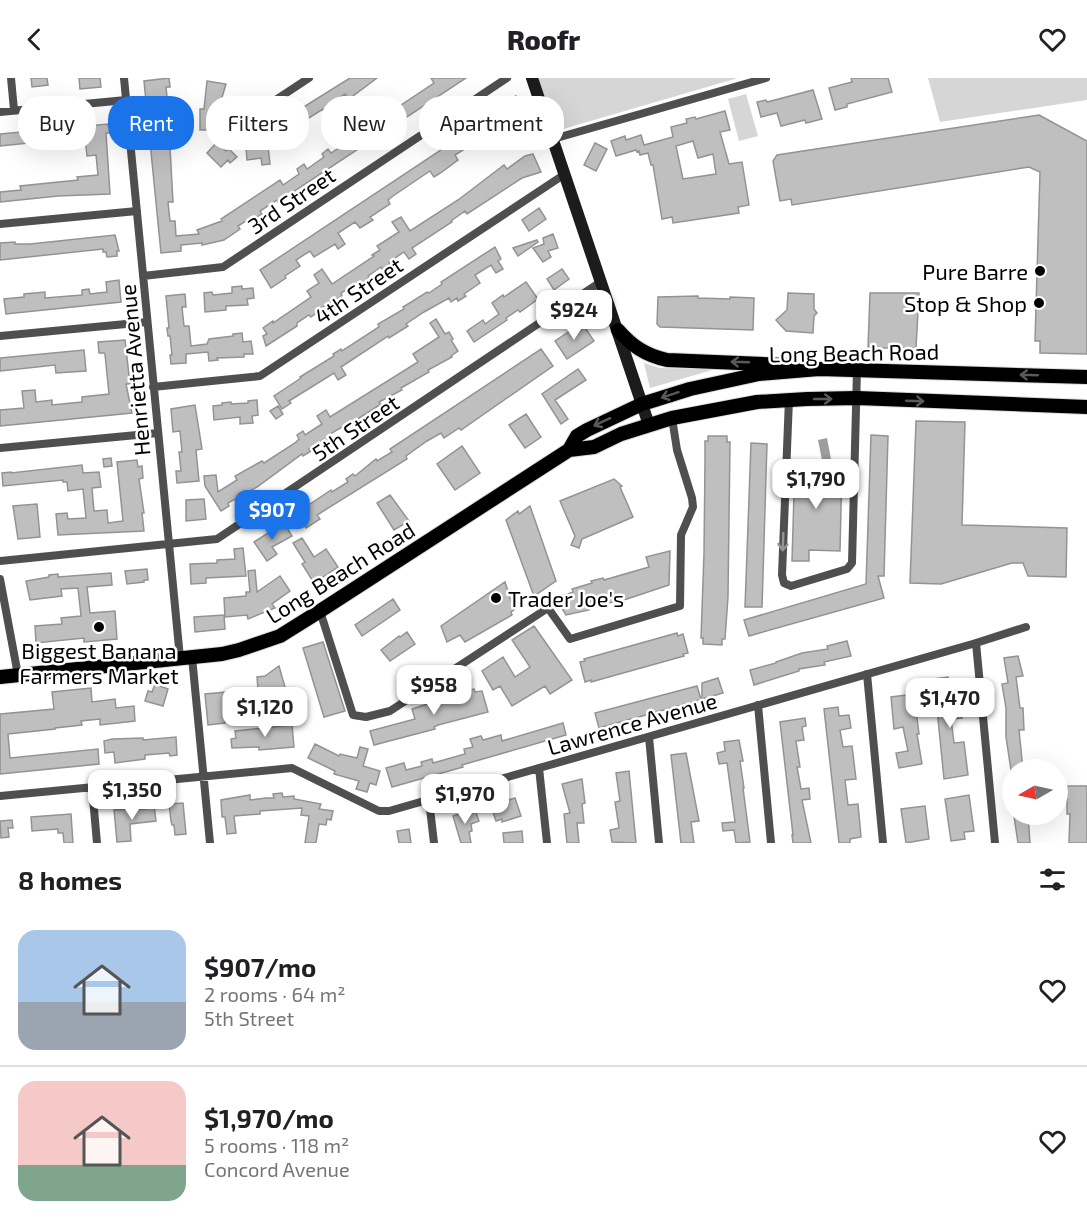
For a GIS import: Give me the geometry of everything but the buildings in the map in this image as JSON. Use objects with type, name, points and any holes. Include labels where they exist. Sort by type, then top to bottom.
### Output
[{"type":"main road","points":[[532,78],[538,96]]},
{"type":"main road","points":[[557,150],[649,425]]},
{"type":"main road","points":[[618,330],[641,351],[667,360],[772,364],[819,369]]},
{"type":"main road","name":"Long Beach Road","points":[[570,450],[577,436],[642,404],[690,388],[739,378],[819,369],[1087,377]]},
{"type":"main road","name":"Long Beach Road","points":[[0,677],[222,654],[263,643],[280,636],[320,611],[570,450],[594,447],[621,434],[672,418],[757,402],[789,399],[857,398],[1087,407]]},
{"type":"street","points":[[11,78],[14,110]]},
{"type":"street","name":"Henrietta Avenue","points":[[124,78],[126,96]]},
{"type":"street","points":[[282,96],[309,78]]},
{"type":"street","name":"3rd Street","points":[[143,276],[223,267],[507,78]]},
{"type":"street","points":[[564,136],[766,78]]},
{"type":"street","points":[[0,112],[108,102]]},
{"type":"street","name":"Henrietta Avenue","points":[[131,150],[169,545],[203,777],[210,843]]},
{"type":"street","name":"4th Street","points":[[153,387],[260,376],[565,174]]},
{"type":"street","points":[[0,224],[137,211]]},
{"type":"street","name":"5th Street","points":[[0,561],[169,545],[217,539],[224,536],[602,281]]},
{"type":"street","points":[[0,336],[147,322]]},
{"type":"street","points":[[789,399],[782,575],[784,583],[791,586],[847,569],[852,563],[857,370]]},
{"type":"street","points":[[320,611],[353,715],[366,717],[390,711],[548,608],[570,639],[680,606],[681,535],[693,507],[677,450],[672,418]]},
{"type":"street","points":[[0,448],[158,433]]},
{"type":"street","points":[[0,579],[18,675]]},
{"type":"street","name":"Lawrence Avenue","points":[[0,796],[291,768],[379,811],[389,811],[1026,627]]},
{"type":"street","points":[[976,643],[995,843]]},
{"type":"street","points":[[867,674],[883,843]]},
{"type":"street","points":[[758,705],[771,843]]},
{"type":"street","points":[[649,737],[659,843]]},
{"type":"street","points":[[539,768],[547,843]]},
{"type":"street","points":[[92,788],[97,843]]},
{"type":"street","points":[[429,800],[434,843]]},
{"type":"shaded area","points":[[534,78],[738,78],[564,129],[564,96],[540,96]]},
{"type":"shaded area","points":[[928,78],[1087,78],[1087,100],[940,122]]},
{"type":"shaded area","points":[[746,94],[758,136],[739,141],[728,99]]},
{"type":"shaded area","points":[[644,363],[660,368],[716,369],[650,388]]},
{"type":"shaded area","points":[[827,438],[831,459],[822,460],[818,440]]},
{"type":"place","name":"Pure Barre","points":[[1040,271]]},
{"type":"place","name":"Stop & Shop","points":[[1039,303]]},
{"type":"place","name":"Trader Joe's","points":[[496,598]]},
{"type":"place","name":"Biggest Banana Farmers Market","points":[[99,627]]}]
